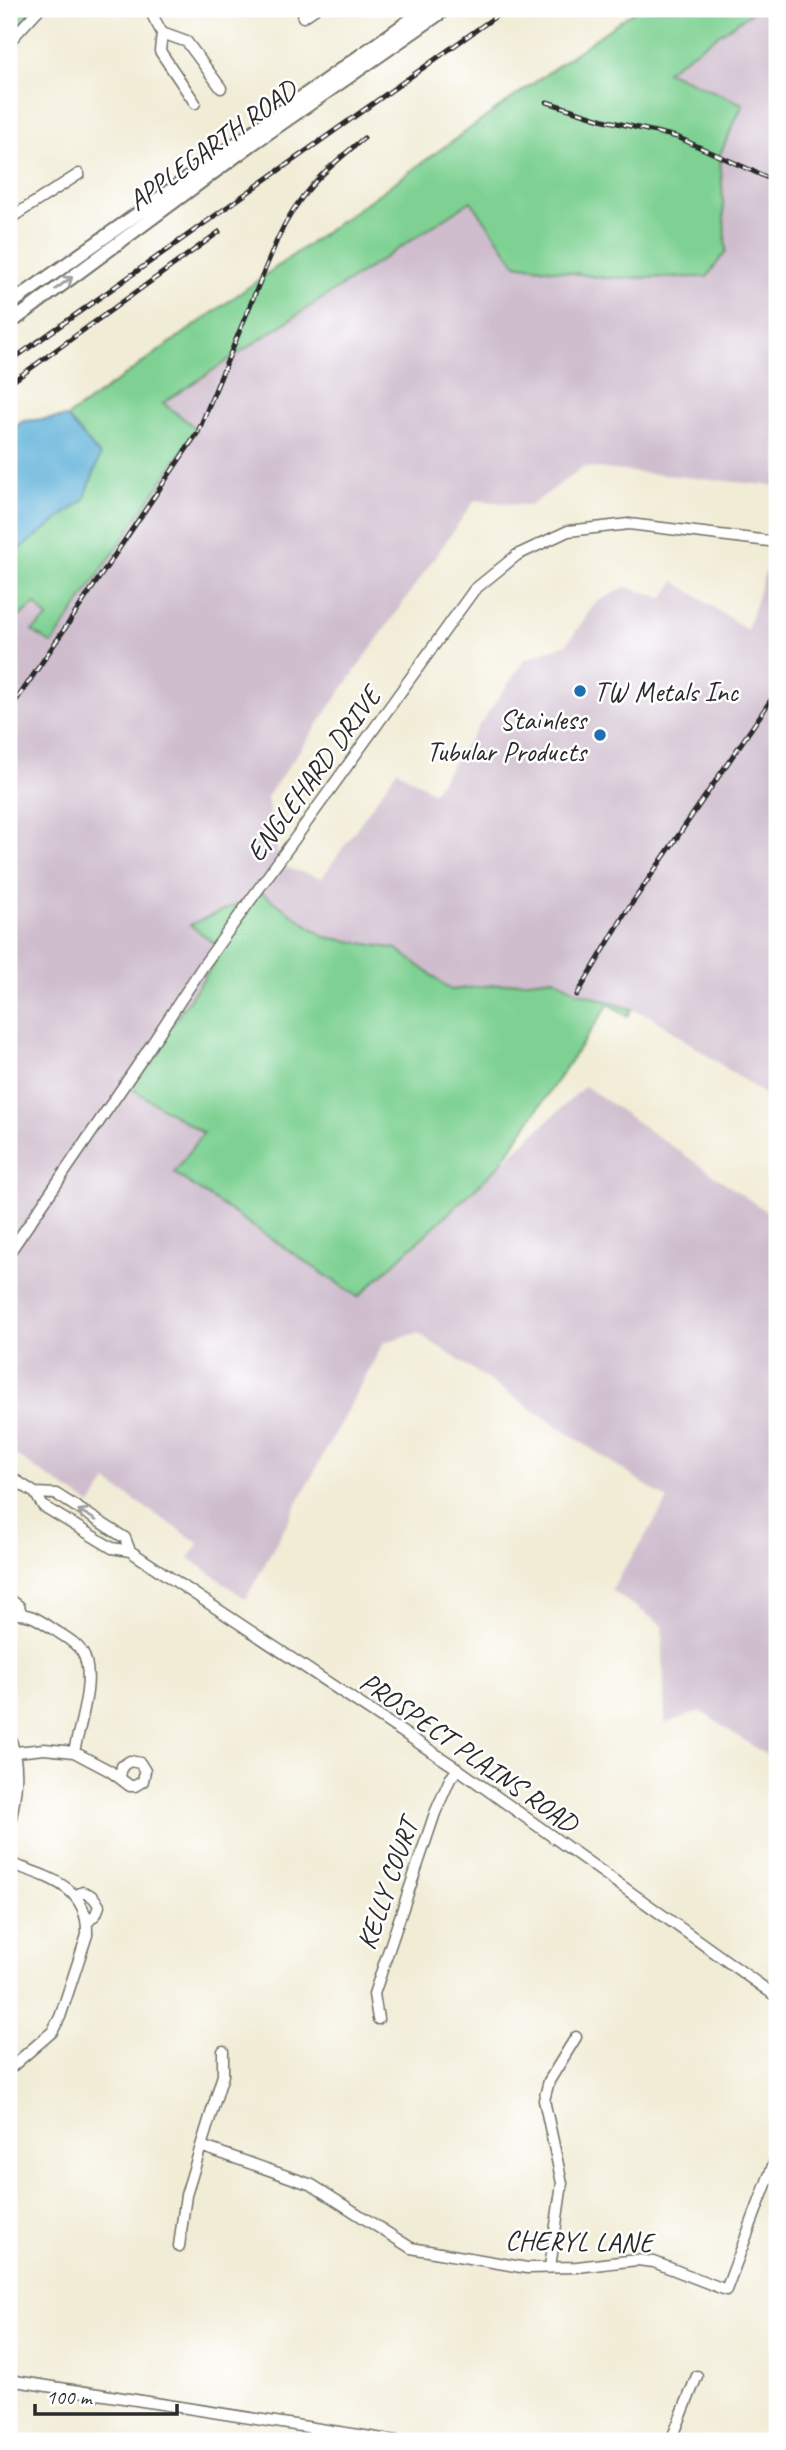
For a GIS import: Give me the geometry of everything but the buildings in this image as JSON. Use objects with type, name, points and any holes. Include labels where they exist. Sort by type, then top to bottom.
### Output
[{"type":"main road","name":"APPLEGARTH ROAD","points":[[9,305],[426,9]]},
{"type":"main road","name":"APPLEGARTH ROAD","points":[[9,324],[252,144],[446,9]]},
{"type":"street","points":[[9,42],[39,9]]},
{"type":"street","points":[[149,9],[162,33],[160,51],[195,103]]},
{"type":"street","points":[[303,18],[315,9]]},
{"type":"street","points":[[162,33],[187,42],[221,88]]},
{"type":"street","points":[[10,215],[79,174]]},
{"type":"street","name":"ENGLEHARD DRIVE","points":[[9,1253],[203,966],[474,590],[517,555],[568,531],[629,524],[777,542]]},
{"type":"street","name":"PROSPECT PLAINS ROAD","points":[[9,1476],[35,1493],[43,1506],[112,1548],[130,1551],[458,1769],[777,1997]]},
{"type":"street","name":"PROSPECT PLAINS ROAD","points":[[35,1493],[56,1494],[125,1538],[130,1551]]},
{"type":"street","points":[[9,1599],[19,1606],[21,1612]]},
{"type":"street","points":[[9,1615],[21,1612],[34,1617],[75,1644],[83,1653],[89,1677],[74,1752]]},
{"type":"street","points":[[9,1735],[16,1752],[16,1793],[9,1827]]},
{"type":"street","points":[[16,1752],[44,1749],[74,1752],[120,1778]]},
{"type":"street","name":"KELLY COURT","points":[[378,2019],[374,1994],[435,1813],[450,1779],[458,1769]]},
{"type":"street","points":[[9,1863],[62,1883],[76,1895],[88,1922],[87,1935],[60,2018],[51,2032],[9,2069]]},
{"type":"street","points":[[76,1895],[83,1892],[90,1894],[99,1906],[88,1922]]},
{"type":"street","points":[[550,2267],[562,2183],[544,2100],[549,2081],[576,2037]]},
{"type":"street","points":[[179,2246],[186,2195],[223,2075],[223,2051]]},
{"type":"street","name":"CHERYL LANE","points":[[201,2146],[312,2185],[411,2248],[527,2268],[576,2267],[637,2260],[654,2262],[726,2290],[777,2155]]},
{"type":"street","points":[[671,2441],[697,2376]]},
{"type":"street","points":[[9,2380],[396,2441]]},
{"type":"shaded area","points":[[757,9],[777,9],[777,486],[583,467],[530,506],[475,500],[267,797],[280,866],[322,878],[397,770],[433,792],[525,659],[567,644],[596,602],[626,587],[663,598],[675,581],[747,630],[765,572],[777,581],[777,1103],[650,1016],[578,992],[554,978],[451,990],[397,949],[325,937],[262,893],[190,926],[223,949],[129,1087],[204,1133],[175,1174],[358,1297],[585,1086],[777,1219],[777,1762],[700,1711],[665,1724],[662,1625],[611,1590],[668,1500],[418,1333],[384,1342],[246,1599],[189,1558],[199,1543],[107,1482],[91,1505],[9,1451],[9,625],[35,603],[49,618],[32,631],[52,643],[197,429],[163,403],[471,201],[726,251],[720,154],[742,105],[666,72]]},
{"type":"green space","points":[[9,9],[36,9],[9,36]]},
{"type":"green space","points":[[637,9],[749,9],[752,12],[666,71],[743,104],[720,154],[726,251],[707,277],[604,278],[516,264],[471,201],[163,403],[197,429],[52,644],[32,631],[48,618],[35,604],[9,625],[9,557],[84,500],[100,456],[67,417]]},
{"type":"green space","points":[[262,893],[325,937],[397,949],[451,990],[554,978],[578,992],[632,1009],[628,1016],[609,1004],[498,1167],[358,1297],[174,1173],[203,1133],[129,1087],[223,950],[190,925]]},
{"type":"water","points":[[67,417],[100,456],[84,500],[9,557],[9,431],[23,421]]},
{"type":"railway","points":[[9,362],[506,9]]},
{"type":"railway","points":[[547,102],[604,120],[677,137],[777,182]]},
{"type":"railway","points":[[9,711],[198,432],[285,223],[314,183],[364,138]]},
{"type":"railway","points":[[9,384],[219,232]]},
{"type":"railway","points":[[577,995],[626,912],[777,691]]},
{"type":"place","name":"TW Metals Inc","points":[[580,691]]},
{"type":"place","name":"Stainless Tubular Products","points":[[600,735]]}]
